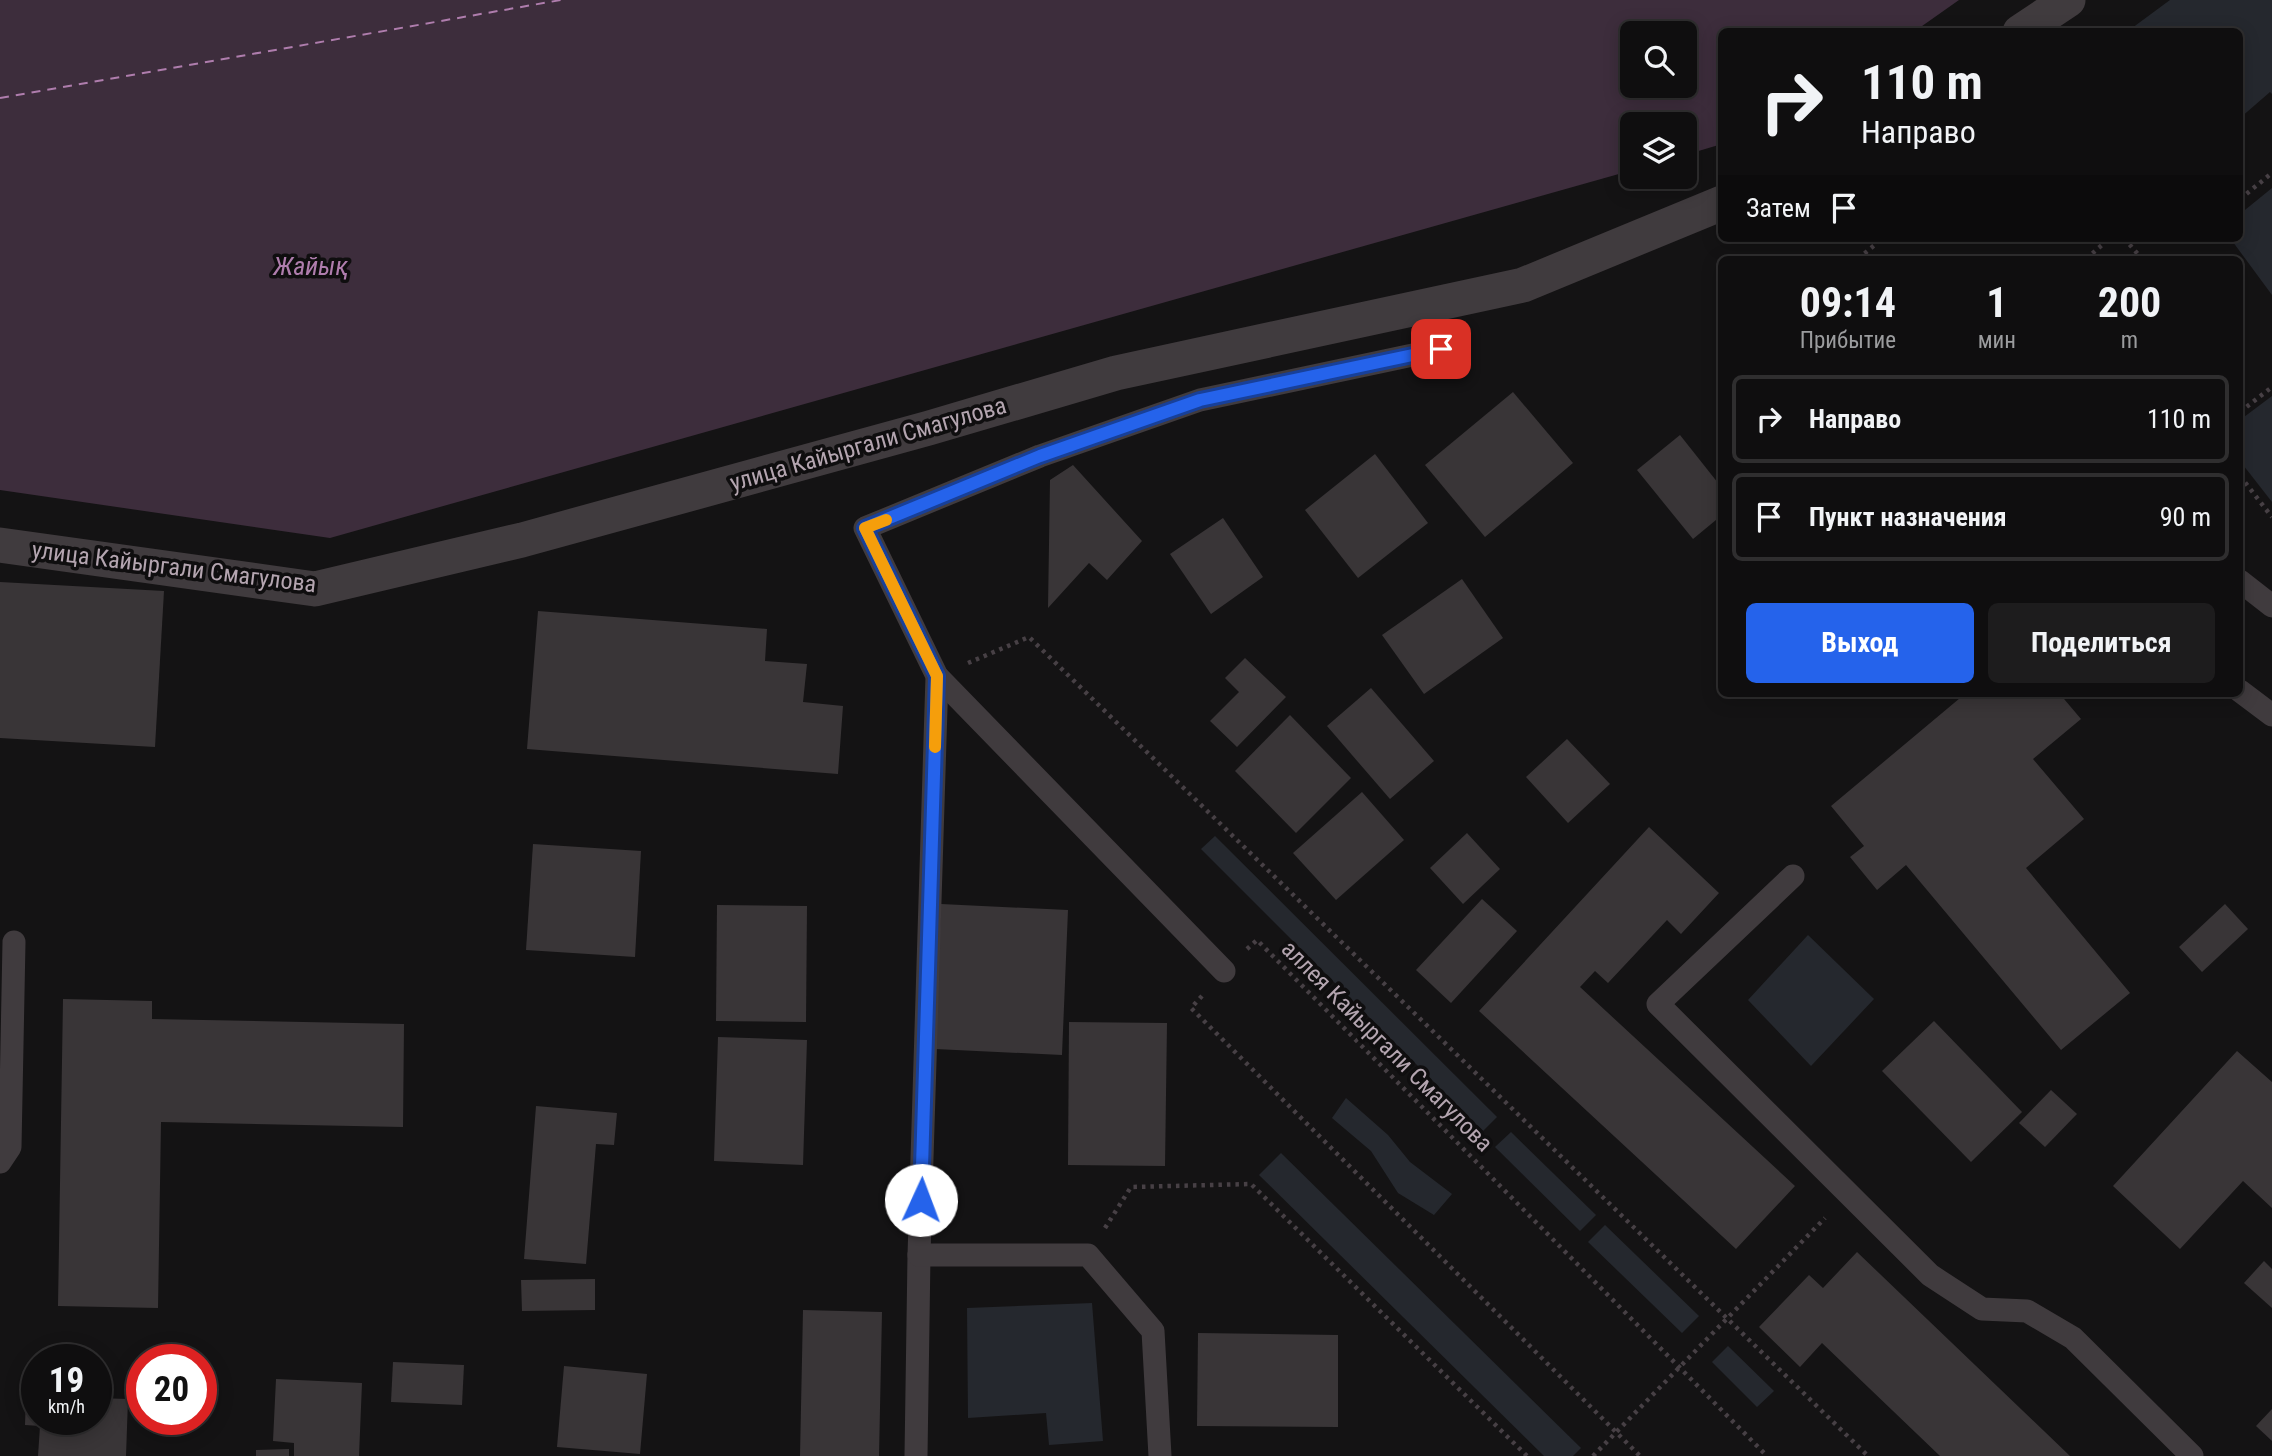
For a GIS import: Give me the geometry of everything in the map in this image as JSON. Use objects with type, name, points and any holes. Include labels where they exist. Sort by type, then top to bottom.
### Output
[{"type":"street","points":[[2026,28],[2068,0]]},
{"type":"street","name":"улица Кайыргали Смагулова","points":[[0,545],[315,589],[522,540],[929,428],[1116,373],[1524,285],[1718,205]]},
{"type":"lane","points":[[1224,971],[937,676],[865,528],[1040,456],[1200,400],[1441,349]]},
{"type":"lane","points":[[2243,583],[2272,606]]},
{"type":"lane","points":[[916,1456],[919,1255],[937,676]]},
{"type":"lane","points":[[2243,693],[2272,715]]},
{"type":"lane","points":[[1793,876],[1658,1004],[1930,1275],[1982,1309],[2027,1311],[2073,1338],[2192,1456]]},
{"type":"lane","points":[[0,1162],[10,1147],[14,942]]},
{"type":"lane","points":[[919,1255],[1088,1255],[1153,1331],[1160,1456]]},
{"type":"path","points":[[2243,197],[2272,173]]},
{"type":"path","points":[[1862,256],[1878,242]]},
{"type":"path","points":[[2090,256],[2106,242]]},
{"type":"path","points":[[2128,242],[2140,256]]},
{"type":"path","points":[[2243,410],[2272,387]]},
{"type":"path","points":[[2243,479],[2272,517]]},
{"type":"path","points":[[937,676],[1030,638],[1868,1456]]},
{"type":"path","name":"аллея Кайыргали Смагулова","points":[[1640,1456],[1191,1008],[1257,940],[1767,1456]]},
{"type":"path","points":[[1088,1255],[1131,1187],[1251,1184],[1527,1456]]},
{"type":"path","points":[[1593,1456],[1848,1194]]},
{"type":"shaded area","points":[[2170,0],[2272,0],[2272,94],[2270,92],[2243,115],[2243,28],[2132,28]]},
{"type":"shaded area","points":[[2272,188],[2272,295],[2233,242],[2243,242],[2243,212]]},
{"type":"shaded area","points":[[2272,396],[2272,502],[2243,465],[2243,418]]},
{"type":"shaded area","points":[[1215,836],[1497,1117],[1483,1131],[1201,849]]},
{"type":"shaded area","points":[[1808,935],[1874,999],[1811,1066],[1748,1000]]},
{"type":"shaded area","points":[[1346,1098],[1388,1135],[1410,1162],[1452,1194],[1434,1215],[1398,1193],[1371,1151],[1332,1118]]},
{"type":"shaded area","points":[[1511,1132],[1596,1215],[1580,1231],[1495,1147]]},
{"type":"shaded area","points":[[1281,1153],[1581,1448],[1573,1456],[1544,1456],[1259,1175]]},
{"type":"shaded area","points":[[1605,1225],[1699,1316],[1682,1333],[1588,1242]]},
{"type":"shaded area","points":[[1092,1303],[1103,1441],[1049,1445],[1046,1413],[968,1418],[967,1308]]},
{"type":"shaded area","points":[[1728,1346],[1774,1391],[1757,1407],[1712,1362]]},
{"type":"water","name":"Жайық","points":[[0,0],[1959,0],[1919,28],[1718,28],[1718,145],[1697,151],[1697,112],[1620,112],[1620,174],[330,538],[0,490]]},
{"type":"building","points":[[1513,392],[1573,463],[1485,537],[1425,465]]},
{"type":"building","points":[[1680,435],[1718,483],[1718,518],[1693,539],[1637,470]]},
{"type":"building","points":[[1375,454],[1428,523],[1358,578],[1305,510]]},
{"type":"building","points":[[1073,465],[1142,541],[1107,580],[1089,563],[1048,608],[1050,480]]},
{"type":"building","points":[[1223,518],[1263,577],[1211,614],[1170,554]]},
{"type":"building","points":[[1462,579],[1503,638],[1424,694],[1382,635]]},
{"type":"building","points":[[0,582],[164,591],[155,747],[0,738]]},
{"type":"building","points":[[538,611],[767,629],[765,661],[807,664],[803,702],[843,706],[838,774],[527,749]]},
{"type":"building","points":[[1245,658],[1286,697],[1237,747],[1210,721],[1239,692],[1225,678]]},
{"type":"building","points":[[1371,688],[1434,761],[1390,799],[1327,726]]},
{"type":"building","points":[[1961,697],[2062,697],[2081,719],[2033,759],[2084,819],[2026,868],[2130,993],[2061,1050],[1906,865],[1877,890],[1850,857],[1864,846],[1831,806]]},
{"type":"building","points":[[1290,715],[1351,778],[1296,833],[1235,771]]},
{"type":"building","points":[[1567,739],[1610,784],[1568,823],[1526,777]]},
{"type":"building","points":[[1362,792],[1404,840],[1336,900],[1293,853]]},
{"type":"building","points":[[1649,827],[1719,893],[1681,934],[1667,920],[1608,983],[1595,971],[1580,987],[1795,1186],[1736,1249],[1479,1011]]},
{"type":"building","points":[[1467,833],[1500,869],[1463,904],[1430,868]]},
{"type":"building","points":[[533,844],[641,851],[635,957],[526,950]]},
{"type":"building","points":[[1482,899],[1517,931],[1451,1003],[1416,970]]},
{"type":"building","points":[[941,904],[1068,910],[1062,1055],[935,1049]]},
{"type":"building","points":[[2225,904],[2248,929],[2202,972],[2179,947]]},
{"type":"building","points":[[717,905],[807,906],[806,1022],[716,1021]]},
{"type":"building","points":[[63,999],[152,1001],[152,1019],[404,1024],[403,1127],[161,1122],[158,1308],[58,1306]]},
{"type":"building","points":[[1934,1021],[2022,1112],[1971,1162],[1882,1071]]},
{"type":"building","points":[[1069,1022],[1167,1023],[1165,1166],[1068,1165]]},
{"type":"building","points":[[718,1037],[807,1040],[803,1165],[714,1161]]},
{"type":"building","points":[[2237,1051],[2272,1082],[2272,1208],[2243,1181],[2180,1249],[2113,1186]]},
{"type":"building","points":[[2051,1090],[2077,1114],[2045,1147],[2019,1123]]},
{"type":"building","points":[[536,1106],[617,1113],[614,1145],[596,1144],[586,1264],[524,1259]]},
{"type":"building","points":[[1857,1252],[2070,1456],[1940,1456],[1822,1343],[1800,1367],[1759,1327],[1809,1275],[1823,1288]]},
{"type":"building","points":[[2264,1261],[2272,1269],[2272,1308],[2244,1283]]},
{"type":"building","points":[[595,1279],[595,1310],[522,1311],[521,1280]]},
{"type":"building","points":[[803,1310],[882,1312],[879,1456],[800,1456]]},
{"type":"building","points":[[1198,1333],[1338,1335],[1338,1427],[1197,1426]]},
{"type":"building","points":[[393,1362],[464,1365],[462,1405],[391,1402]]},
{"type":"building","points":[[564,1366],[647,1374],[640,1454],[557,1447]]},
{"type":"building","points":[[276,1379],[362,1383],[359,1456],[294,1456],[294,1443],[273,1441]]},
{"type":"building","points":[[112,1398],[126,1399],[126,1456],[38,1456],[39,1435],[112,1435]]},
{"type":"building","points":[[2272,1409],[2272,1441],[2256,1426]]},
{"type":"building","points":[[289,1449],[289,1456],[256,1456],[256,1450]]},
{"type":"ferry route","points":[[0,98],[561,0]]},
{"type":"slow traffic","points":[[886,520],[865,528],[937,676],[935,747]]},
{"type":"route","points":[[921,1200],[937,676],[865,528],[1040,456],[1200,400],[1441,349]]}]
